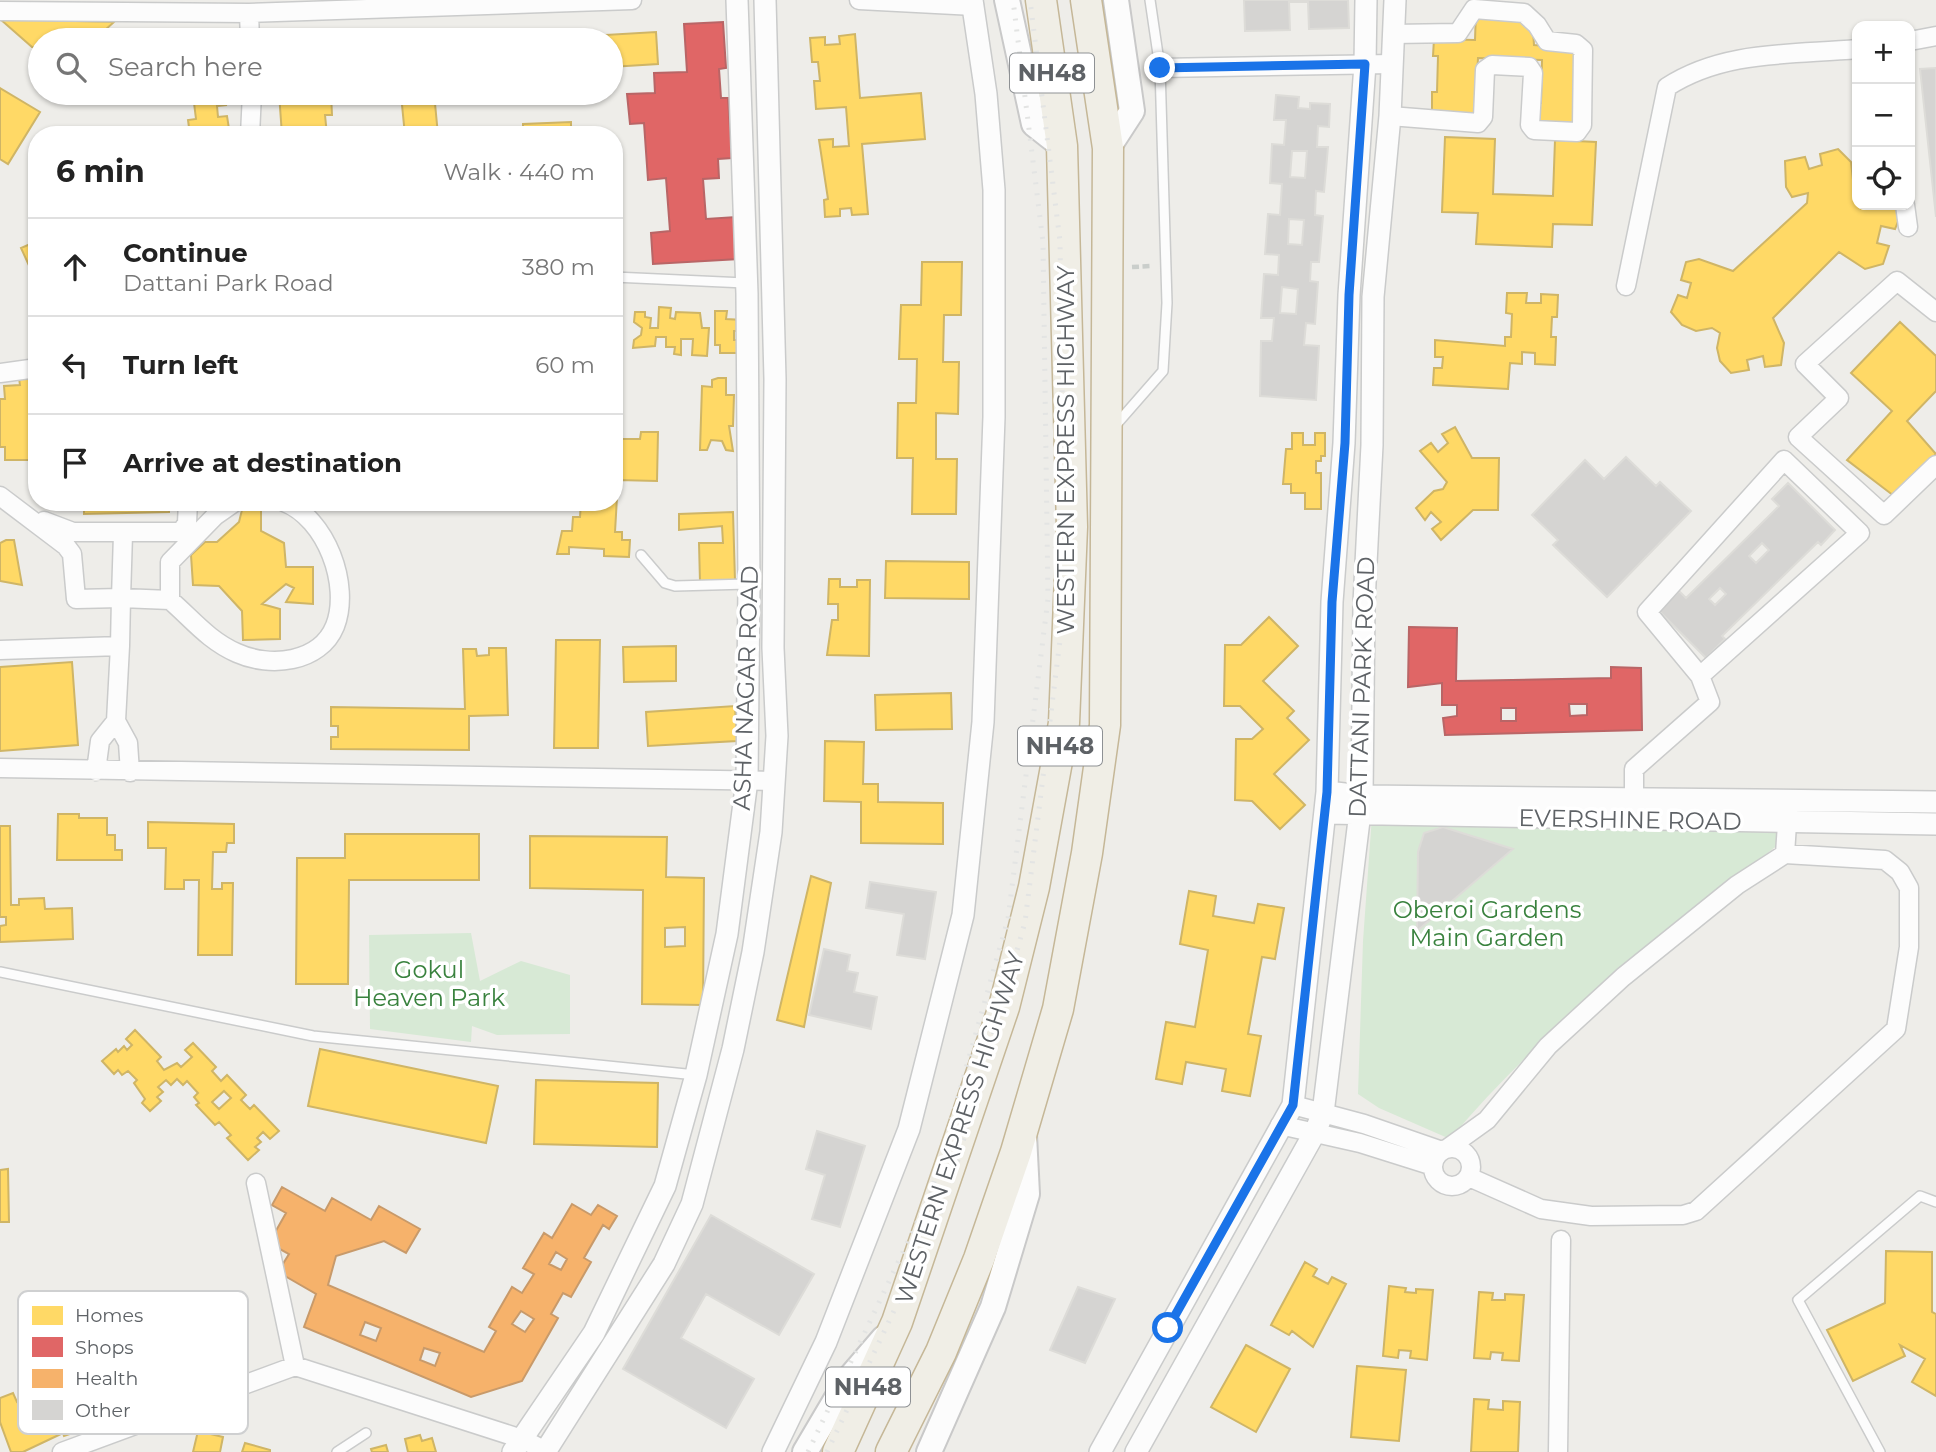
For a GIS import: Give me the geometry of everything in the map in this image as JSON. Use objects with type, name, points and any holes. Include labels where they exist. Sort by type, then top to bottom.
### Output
[{"type":"highway","name":"WESTERN EXPRESS HIGHWAY","points":[[838,1452],[897,1322],[1004,1007],[1034,887],[1064,723],[1072,527],[1062,146],[1041,0]]},
{"type":"highway","name":"WESTERN EXPRESS HIGHWAY","points":[[891,1452],[951,1328],[979,1259],[1023,1128],[1058,1009],[1087,853],[1105,725],[1108,148],[1086,0]]},
{"type":"main road","points":[[1007,0],[1034,124],[1062,146]]},
{"type":"main road","points":[[1108,148],[1132,111],[1116,0]]},
{"type":"main road","points":[[929,1452],[993,1307],[1027,1194],[1023,1128]]},
{"type":"main road","points":[[805,1452],[847,1381],[897,1322]]},
{"type":"street","points":[[0,10],[210,6],[249,12],[632,0]]},
{"type":"street","name":"ASHA NAGAR ROAD","points":[[517,1446],[594,1333],[665,1186],[696,1075],[727,934],[747,780],[747,283],[737,0]]},
{"type":"street","name":"ASHA NAGAR ROAD","points":[[545,1452],[664,1264],[692,1204],[733,1049],[753,952],[771,832],[775,781],[775,379],[765,0]]},
{"type":"street","points":[[773,1452],[826,1342],[909,1129],[964,915],[983,722],[994,416],[994,190],[986,94],[973,3],[859,0]]},
{"type":"street","name":"DATTANI PARK ROAD","points":[[1100,1452],[1293,1105],[1326,802],[1332,602],[1345,443],[1349,295],[1365,64],[1366,0]]},
{"type":"street","name":"DATTANI PARK ROAD","points":[[1136,1452],[1319,1122],[1360,806],[1364,603],[1372,444],[1373,297],[1390,116],[1395,0]]},
{"type":"street","points":[[1390,116],[1478,123],[1483,117],[1485,71],[1492,65],[1529,67],[1533,73],[1530,125],[1534,130],[1577,132],[1582,125],[1583,50],[1576,44],[1547,41],[1537,25],[1524,12],[1474,9],[1458,33],[1393,34]]},
{"type":"street","points":[[249,12],[250,28]]},
{"type":"street","points":[[1915,40],[1936,36]]},
{"type":"street","points":[[1626,286],[1668,87],[1687,74],[1726,60],[1852,49]]},
{"type":"street","points":[[1160,68],[1392,64]]},
{"type":"street","points":[[250,126],[251,105]]},
{"type":"street","points":[[1906,210],[1908,227]]},
{"type":"street","points":[[1936,312],[1897,281],[1861,309],[1805,364],[1839,398],[1798,437],[1884,515],[1936,465]]},
{"type":"street","points":[[1349,295],[1373,297]]},
{"type":"street","points":[[0,373],[28,369]]},
{"type":"street","points":[[1345,443],[1372,444]]},
{"type":"street","points":[[1634,799],[1634,769],[1710,702],[1700,676],[1647,612],[1784,460],[1860,533],[1700,676]]},
{"type":"street","points":[[0,481],[28,508]]},
{"type":"street","points":[[0,496],[66,546],[72,554],[76,599],[170,600],[214,640],[237,654],[262,661],[282,662],[303,657],[328,638],[336,623],[337,575],[330,549],[321,531],[295,511]]},
{"type":"street","points":[[32,511],[58,529],[124,534],[181,532],[185,529],[187,511]]},
{"type":"street","points":[[170,600],[170,562],[222,511]]},
{"type":"street","points":[[124,534],[116,721],[128,743],[130,772]]},
{"type":"street","points":[[1332,602],[1364,603]]},
{"type":"street","points":[[0,650],[120,646]]},
{"type":"street","points":[[96,771],[100,741],[116,721]]},
{"type":"street","points":[[0,768],[775,781]]},
{"type":"street","name":"EVERSHINE ROAD","points":[[1360,806],[1634,799],[1936,802]]},
{"type":"street","points":[[1785,854],[1788,801]]},
{"type":"street","name":"EVERSHINE ROAD","points":[[1326,802],[1360,806],[1788,822],[1936,824]]},
{"type":"street","points":[[1785,854],[1885,860],[1900,872],[1909,888],[1909,947],[1896,1028],[1696,1211],[1683,1215],[1578,1214],[1541,1209],[1469,1177],[1458,1185],[1446,1185],[1437,1178],[1441,1155],[1487,1120],[1548,1046],[1623,977],[1737,885],[1785,854]]},
{"type":"street","points":[[1293,1105],[1319,1122],[1441,1155],[1460,1149],[1470,1158],[1469,1177]]},
{"type":"street","points":[[1280,1125],[1319,1122]]},
{"type":"street","points":[[256,1183],[295,1366]]},
{"type":"street","points":[[1220,1234],[1250,1247]]},
{"type":"street","points":[[1558,1452],[1561,1240]]},
{"type":"street","points":[[1168,1328],[1197,1343]]},
{"type":"street","points":[[248,1383],[295,1366],[517,1446],[545,1452]]},
{"type":"street","points":[[62,1452],[111,1434]]},
{"type":"lane","points":[[1107,436],[1163,372],[1167,303],[1160,68],[1150,0]]},
{"type":"lane","points":[[623,277],[747,283]]},
{"type":"lane","points":[[641,555],[664,583],[675,586],[749,584]]},
{"type":"lane","points":[[0,972],[313,1036],[696,1075]]},
{"type":"lane","points":[[1880,1452],[1798,1300],[1920,1195],[1936,1202]]},
{"type":"lane","points":[[337,1452],[366,1433]]},
{"type":"green space","name":"Oberoi Gardens Main Garden","points":[[1373,802],[1787,804],[1779,844],[1649,948],[1565,1020],[1487,1097],[1450,1139],[1379,1108],[1358,1094],[1363,941]]},
{"type":"green space","name":"Gokul Heaven Park","points":[[471,933],[480,981],[521,961],[570,975],[570,1034],[497,1035],[472,1026],[471,1042],[370,1029],[369,935]]},
{"type":"building: Homes","points":[[1476,11],[1525,20],[1533,30],[1534,45],[1577,48],[1576,123],[1536,123],[1536,103],[1541,103],[1542,60],[1478,58],[1475,116],[1432,115],[1432,92],[1437,92],[1438,56],[1433,56],[1434,39],[1475,40]]},
{"type":"building: Homes","points":[[0,19],[114,22],[107,28],[28,28],[28,44]]},
{"type":"building: Homes","points":[[656,32],[658,64],[623,66],[623,34]]},
{"type":"building: Homes","points":[[855,34],[860,98],[921,93],[925,139],[862,144],[868,214],[852,215],[851,208],[840,209],[840,216],[825,217],[824,200],[828,199],[819,140],[833,139],[833,147],[849,146],[846,107],[816,109],[814,81],[820,81],[818,62],[812,62],[810,38],[825,37],[825,45],[840,44],[839,36]]},
{"type":"building: Homes","points":[[0,88],[40,112],[31,126],[28,126],[28,132],[8,164],[0,159]]},
{"type":"building: Homes","points":[[194,105],[226,105],[217,106],[218,117],[227,116],[229,126],[189,126],[188,120],[196,119]]},
{"type":"building: Homes","points":[[280,105],[332,105],[332,115],[325,115],[326,126],[281,126]]},
{"type":"building: Homes","points":[[402,105],[435,105],[437,126],[404,126]]},
{"type":"building: Homes","points":[[571,122],[571,126],[523,126]]},
{"type":"building: Homes","points":[[1445,137],[1495,139],[1493,194],[1553,196],[1555,140],[1596,142],[1592,225],[1553,224],[1552,247],[1476,244],[1478,213],[1442,212]]},
{"type":"building: Homes","points":[[1838,149],[1851,162],[1852,210],[1897,210],[1901,214],[1895,229],[1881,226],[1877,243],[1889,246],[1883,264],[1865,269],[1839,252],[1773,318],[1784,343],[1781,365],[1765,367],[1763,356],[1747,360],[1749,370],[1731,373],[1720,361],[1717,348],[1720,333],[1712,328],[1696,331],[1682,325],[1671,312],[1678,295],[1687,298],[1691,283],[1681,280],[1686,262],[1699,259],[1733,271],[1807,203],[1808,193],[1792,197],[1786,187],[1785,161],[1805,157],[1809,169],[1822,165],[1820,154]]},
{"type":"building: Homes","points":[[28,245],[28,263],[21,248]]},
{"type":"building: Homes","points":[[922,262],[962,262],[961,315],[944,315],[943,362],[959,362],[958,414],[936,413],[936,459],[957,459],[956,514],[912,514],[913,458],[897,458],[898,403],[916,403],[917,359],[899,359],[901,305],[921,305]]},
{"type":"building: Homes","points":[[1507,293],[1527,293],[1526,303],[1541,303],[1541,294],[1558,295],[1557,317],[1552,317],[1551,337],[1556,337],[1555,365],[1535,364],[1535,353],[1522,352],[1522,364],[1510,363],[1508,389],[1433,385],[1434,368],[1442,368],[1443,357],[1435,357],[1435,340],[1505,346],[1505,337],[1511,337],[1512,314],[1506,313]]},
{"type":"building: Homes","points":[[659,307],[671,308],[670,318],[675,319],[676,312],[700,313],[702,328],[709,328],[707,356],[692,355],[693,339],[681,339],[681,355],[674,354],[675,347],[666,347],[666,337],[656,337],[655,346],[633,348],[634,340],[641,335],[642,328],[634,322],[635,312],[645,312],[645,317],[651,318],[650,328],[658,328]]},
{"type":"building: Homes","points":[[715,311],[727,311],[726,319],[743,320],[740,331],[734,331],[734,340],[740,340],[742,353],[720,353],[720,345],[715,345]]},
{"type":"building: Homes","points":[[1900,322],[1936,356],[1936,391],[1907,421],[1936,454],[1894,496],[1847,460],[1892,411],[1851,373]]},
{"type":"building: Homes","points":[[19,378],[28,378],[28,460],[5,460],[5,447],[0,447],[0,399],[5,399],[4,386],[20,385]]},
{"type":"building: Homes","points":[[726,378],[726,395],[734,395],[733,426],[729,426],[733,451],[726,450],[722,441],[711,440],[707,450],[700,450],[702,386],[712,387],[712,380]]},
{"type":"building: Homes","points":[[1455,427],[1472,458],[1499,458],[1498,510],[1473,510],[1441,540],[1432,529],[1441,522],[1431,512],[1425,520],[1416,508],[1434,491],[1443,489],[1447,482],[1420,451],[1431,443],[1438,452],[1448,443],[1442,434]]},
{"type":"building: Homes","points":[[641,432],[658,432],[657,481],[623,480],[623,439],[640,439]]},
{"type":"building: Homes","points":[[1292,433],[1303,433],[1303,445],[1315,445],[1315,433],[1325,433],[1325,456],[1321,456],[1321,461],[1316,461],[1316,473],[1321,473],[1321,509],[1305,509],[1305,493],[1291,493],[1291,484],[1283,484],[1286,449],[1292,449]]},
{"type":"building: Homes","points":[[84,511],[169,511],[169,512],[84,514]]},
{"type":"building: Homes","points":[[242,511],[261,511],[261,531],[284,543],[286,567],[313,567],[313,604],[286,602],[294,588],[286,584],[262,604],[280,609],[280,639],[243,640],[242,611],[219,586],[193,585],[191,555],[205,542],[217,542],[239,522]]},
{"type":"building: Homes","points":[[580,511],[616,511],[615,532],[622,532],[622,540],[630,540],[629,557],[604,556],[604,549],[569,547],[569,554],[557,554],[562,531],[572,531],[573,517],[580,517]]},
{"type":"building: Homes","points":[[733,512],[735,581],[700,582],[699,543],[723,543],[722,526],[679,530],[679,514]]},
{"type":"building: Homes","points":[[14,540],[22,585],[0,581],[0,543]]},
{"type":"building: Homes","points":[[886,561],[969,562],[969,599],[885,598]]},
{"type":"building: Homes","points":[[829,579],[840,579],[840,587],[857,587],[857,580],[870,580],[869,656],[827,655],[832,620],[838,620],[838,604],[828,604]]},
{"type":"building: Homes","points":[[1269,617],[1298,646],[1263,681],[1294,711],[1287,718],[1309,740],[1274,774],[1305,805],[1280,829],[1252,801],[1235,800],[1236,739],[1252,739],[1263,729],[1240,706],[1224,706],[1225,645],[1241,645]]},
{"type":"building: Homes","points":[[556,640],[600,640],[598,748],[554,748]]},
{"type":"building: Homes","points":[[676,646],[676,681],[624,682],[623,647]]},
{"type":"building: Homes","points":[[489,648],[506,648],[508,715],[469,716],[469,750],[331,749],[331,737],[338,737],[338,726],[331,726],[331,707],[465,709],[463,649],[476,649],[477,656],[489,655]]},
{"type":"building: Homes","points":[[72,662],[78,745],[0,751],[0,667]]},
{"type":"building: Homes","points":[[951,693],[952,729],[876,730],[875,695]]},
{"type":"building: Homes","points":[[735,706],[737,741],[648,746],[646,712]]},
{"type":"building: Homes","points":[[825,741],[864,742],[863,784],[878,784],[878,802],[943,803],[943,844],[861,843],[861,802],[824,801]]},
{"type":"building: Homes","points":[[58,814],[79,814],[79,818],[107,818],[107,835],[115,835],[115,850],[122,850],[122,860],[57,860]]},
{"type":"building: Homes","points":[[148,822],[234,824],[234,843],[227,843],[226,852],[213,852],[212,889],[222,889],[222,883],[233,883],[232,955],[198,955],[199,880],[184,880],[184,889],[165,889],[166,848],[148,848]]},
{"type":"building: Homes","points":[[0,826],[10,826],[11,905],[19,905],[19,899],[44,898],[45,909],[72,908],[73,939],[0,942],[0,926],[6,925],[6,917],[0,917]]},
{"type":"building: Homes","points":[[345,834],[479,834],[479,880],[349,880],[348,984],[296,984],[297,858],[345,858]]},
{"type":"building: Homes","points":[[530,836],[667,837],[666,877],[704,878],[703,1005],[642,1004],[643,890],[530,888]],"holes":[[[685,927],[685,946],[665,947],[665,928]]]},
{"type":"building: Homes","points":[[811,876],[831,883],[804,1027],[777,1020]]},
{"type":"building: Homes","points":[[1189,891],[1216,896],[1213,916],[1254,923],[1258,904],[1284,908],[1275,959],[1262,957],[1248,1034],[1261,1036],[1250,1096],[1222,1091],[1226,1069],[1186,1062],[1182,1084],[1156,1079],[1166,1022],[1195,1027],[1208,950],[1180,944]]},
{"type":"building: Homes","points":[[135,1030],[161,1057],[157,1061],[164,1070],[177,1063],[181,1067],[192,1057],[185,1050],[193,1043],[216,1067],[212,1071],[221,1081],[227,1075],[246,1095],[241,1100],[250,1109],[254,1105],[279,1131],[270,1139],[263,1132],[257,1138],[261,1142],[255,1147],[259,1150],[248,1160],[227,1138],[231,1135],[219,1122],[215,1125],[196,1105],[199,1103],[194,1097],[198,1093],[187,1081],[183,1085],[177,1079],[171,1085],[166,1080],[158,1087],[163,1092],[157,1097],[161,1101],[150,1111],[142,1103],[145,1099],[134,1083],[137,1080],[128,1071],[122,1075],[118,1070],[114,1074],[102,1061],[116,1049],[118,1052],[124,1046],[127,1050],[132,1045],[126,1039]],"holes":[[[224,1091],[231,1098],[219,1109],[212,1102]]]},
{"type":"building: Homes","points":[[320,1049],[498,1086],[486,1143],[308,1106]]},
{"type":"building: Homes","points":[[536,1080],[658,1083],[657,1147],[534,1144]]},
{"type":"building: Homes","points":[[8,1169],[9,1222],[0,1222],[0,1170]]},
{"type":"building: Homes","points":[[1886,1251],[1932,1252],[1932,1312],[1936,1314],[1936,1396],[1912,1382],[1925,1359],[1900,1345],[1905,1356],[1853,1381],[1827,1330],[1885,1303]]},
{"type":"building: Homes","points":[[1305,1262],[1317,1269],[1313,1276],[1328,1284],[1332,1277],[1346,1284],[1313,1347],[1292,1331],[1289,1335],[1271,1325]]},
{"type":"building: Homes","points":[[1389,1286],[1406,1288],[1405,1292],[1416,1293],[1416,1289],[1433,1290],[1427,1360],[1410,1358],[1411,1351],[1399,1350],[1398,1358],[1383,1356]]},
{"type":"building: Homes","points":[[1479,1292],[1493,1293],[1492,1300],[1505,1300],[1505,1294],[1524,1295],[1519,1361],[1502,1360],[1503,1353],[1491,1352],[1490,1359],[1474,1358]]},
{"type":"building: Homes","points":[[1246,1345],[1290,1369],[1256,1432],[1211,1407]]},
{"type":"building: Homes","points":[[1357,1366],[1406,1370],[1399,1441],[1351,1437]]},
{"type":"building: Homes","points":[[13,1393],[17,1402],[18,1434],[61,1434],[23,1452],[11,1452],[0,1422],[0,1398]]},
{"type":"building: Homes","points":[[1474,1399],[1489,1400],[1488,1409],[1503,1410],[1503,1401],[1520,1402],[1518,1452],[1471,1452]]},
{"type":"building: Homes","points":[[197,1434],[223,1437],[220,1452],[193,1452]]},
{"type":"building: Homes","points":[[420,1435],[422,1441],[432,1438],[436,1452],[408,1452],[405,1439]]},
{"type":"building: Homes","points":[[245,1443],[270,1450],[270,1452],[242,1452]]},
{"type":"building: Homes","points":[[386,1445],[388,1452],[372,1452],[371,1449]]},
{"type":"building: Shops","points":[[723,22],[726,68],[719,69],[721,98],[728,98],[732,158],[718,159],[719,178],[703,179],[706,219],[736,217],[739,259],[653,264],[651,233],[670,231],[666,178],[648,180],[644,123],[630,124],[627,94],[655,93],[654,73],[687,72],[684,24]]},
{"type":"building: Shops","points":[[1409,627],[1457,628],[1456,681],[1611,678],[1611,667],[1641,668],[1642,730],[1445,735],[1443,718],[1457,716],[1457,705],[1442,705],[1442,683],[1408,687]],"holes":[[[1569,704],[1587,704],[1587,715],[1570,716]],[[1501,708],[1516,708],[1516,721],[1501,721]]]},
{"type":"building: Health","points":[[282,1187],[325,1211],[332,1198],[371,1220],[379,1206],[420,1229],[406,1253],[384,1241],[336,1256],[328,1285],[484,1352],[496,1331],[489,1327],[512,1287],[522,1293],[534,1274],[523,1268],[544,1233],[552,1238],[572,1204],[591,1215],[598,1205],[617,1216],[609,1229],[603,1225],[584,1258],[591,1262],[571,1297],[563,1293],[551,1314],[558,1318],[522,1381],[471,1397],[304,1327],[316,1294],[278,1272],[289,1254],[269,1243],[286,1213],[272,1205]],"holes":[[[556,1252],[567,1259],[561,1270],[549,1264]],[[521,1311],[534,1319],[525,1332],[512,1324]],[[365,1322],[381,1328],[376,1341],[360,1335]],[[424,1348],[440,1353],[435,1366],[420,1360]]]},
{"type":"building: Other","points":[[1244,0],[1348,0],[1349,28],[1309,29],[1308,2],[1289,2],[1290,30],[1245,31]]},
{"type":"building: Other","points":[[1936,68],[1936,217],[1920,69]]},
{"type":"building: Other","points":[[1276,95],[1299,97],[1298,108],[1310,109],[1310,103],[1330,104],[1329,127],[1318,126],[1317,147],[1328,147],[1324,192],[1316,191],[1315,215],[1323,216],[1319,262],[1311,262],[1310,281],[1318,282],[1315,324],[1306,323],[1304,345],[1319,346],[1316,400],[1260,396],[1261,341],[1272,341],[1274,318],[1261,318],[1264,274],[1278,275],[1279,255],[1265,254],[1268,214],[1280,215],[1282,184],[1270,183],[1272,144],[1284,145],[1286,120],[1274,120]],"holes":[[[1292,151],[1307,151],[1305,178],[1290,177]],[[1289,219],[1304,220],[1302,245],[1288,244]],[[1282,287],[1298,289],[1296,314],[1280,313]]]},
{"type":"building: Other","points":[[1626,457],[1656,486],[1660,482],[1691,511],[1607,597],[1553,545],[1558,540],[1532,515],[1585,460],[1604,479]]},
{"type":"building: Other","points":[[1788,483],[1835,530],[1821,545],[1818,542],[1722,636],[1725,639],[1706,658],[1659,611],[1679,591],[1686,598],[1779,506],[1772,499]],"holes":[[[1762,543],[1769,550],[1756,563],[1749,556]],[[1720,588],[1726,594],[1715,605],[1709,599]]]},
{"type":"building: Other","points":[[1443,827],[1513,849],[1417,931],[1418,852],[1424,833]]},
{"type":"building: Other","points":[[870,882],[936,892],[925,959],[897,955],[904,914],[866,908]]},
{"type":"building: Other","points":[[824,949],[850,955],[847,971],[858,973],[854,992],[877,997],[871,1029],[809,1015]]},
{"type":"building: Other","points":[[817,1131],[865,1146],[840,1227],[812,1219],[825,1175],[806,1169]]},
{"type":"building: Other","points":[[711,1215],[814,1274],[779,1335],[706,1294],[681,1338],[754,1379],[726,1428],[623,1369]]},
{"type":"building: Other","points":[[1078,1287],[1115,1299],[1085,1363],[1050,1350]]},
{"type":"railway","points":[[808,1452],[931,1193],[1008,919],[1048,599],[1043,242],[1013,0]]},
{"type":"railway","points":[[827,1452],[947,1199],[1025,922],[1065,600],[1060,241],[1030,0]]},
{"type":"route","points":[[1160,68],[1365,64],[1349,295],[1345,443],[1332,602],[1327,792],[1293,1105],[1168,1328]]}]
